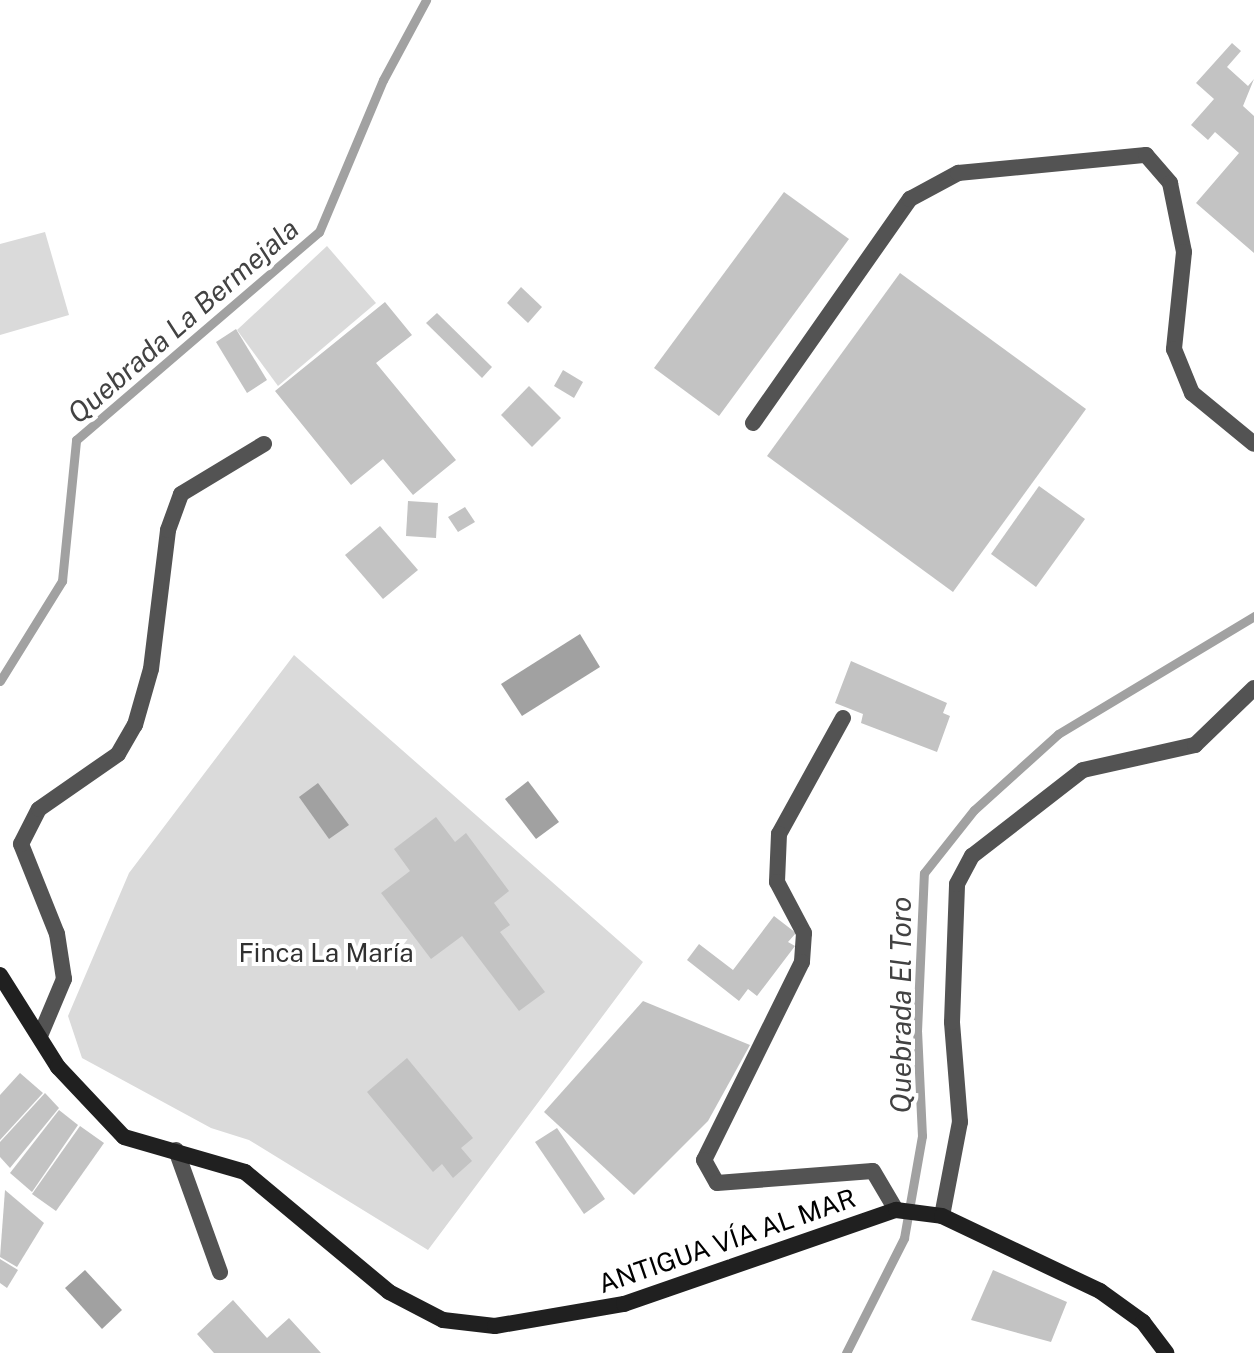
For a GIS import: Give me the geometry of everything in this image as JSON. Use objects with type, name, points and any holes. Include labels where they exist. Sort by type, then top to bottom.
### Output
[{"type":"main road","points":[[0,975],[40,1036]]},
{"type":"main road","name":"ANTIGUA VÍA AL MAR","points":[[40,1036],[90,1106],[124,1137],[245,1172],[389,1292],[443,1320],[495,1326],[624,1304],[898,1210],[937,1216],[1100,1291],[1143,1322],[1166,1353]]},
{"type":"lane","points":[[753,423],[910,199],[958,173],[1146,155],[1170,183],[1184,252],[1174,349],[1192,393],[1254,444]]},
{"type":"lane","points":[[40,1036],[64,979],[57,934],[21,844],[39,809],[118,754],[135,725],[151,669],[168,530],[181,494],[264,444]]},
{"type":"lane","points":[[937,1216],[960,1122],[952,1022],[957,884],[972,856],[1083,770],[1195,745],[1254,688]]},
{"type":"lane","points":[[843,718],[779,834],[777,882],[804,933],[802,962],[704,1160],[717,1183],[873,1171],[898,1210]]},
{"type":"lane","points":[[176,1150],[220,1272]]},
{"type":"green space","points":[[45,232],[69,315],[0,335],[0,244]]},
{"type":"green space","points":[[327,246],[376,303],[278,386],[237,330]]},
{"type":"green space","name":"Finca La María","points":[[294,655],[643,962],[428,1250],[249,1140],[211,1128],[82,1058],[68,1016],[129,873]]},
{"type":"shaded area","points":[[580,634],[600,667],[522,716],[501,684]]},
{"type":"shaded area","points":[[528,781],[559,822],[536,839],[505,799]]},
{"type":"shaded area","points":[[318,783],[349,825],[329,839],[299,797]]},
{"type":"shaded area","points":[[85,1270],[122,1310],[102,1329],[65,1288]]},
{"type":"building","points":[[1232,43],[1241,51],[1227,67],[1248,86],[1254,79],[1243,106],[1254,116],[1254,253],[1196,203],[1239,153],[1215,132],[1208,140],[1191,125],[1214,99],[1196,83]]},
{"type":"building","points":[[784,192],[849,239],[719,416],[654,368]]},
{"type":"building","points":[[900,273],[1086,409],[953,592],[767,456]]},
{"type":"building","points":[[521,287],[542,307],[528,323],[507,303]]},
{"type":"building","points":[[385,302],[412,335],[376,363],[456,460],[413,495],[383,459],[351,485],[275,391]]},
{"type":"building","points":[[437,313],[492,367],[482,378],[426,323]]},
{"type":"building","points":[[236,329],[267,380],[247,393],[216,342]]},
{"type":"building","points":[[563,370],[583,382],[574,398],[554,386]]},
{"type":"building","points":[[529,386],[561,418],[532,447],[501,415]]},
{"type":"building","points":[[1039,486],[1085,519],[1036,587],[991,554]]},
{"type":"building","points":[[408,501],[438,503],[436,538],[406,536]]},
{"type":"building","points":[[465,507],[475,522],[458,532],[448,517]]},
{"type":"building","points":[[380,526],[418,570],[383,599],[345,555]]},
{"type":"building","points":[[851,661],[947,703],[943,713],[950,716],[937,752],[861,723],[863,714],[835,703]]},
{"type":"building","points":[[436,817],[455,842],[466,833],[509,891],[494,903],[510,925],[500,932],[545,992],[519,1011],[462,936],[431,959],[381,893],[410,871],[394,849]]},
{"type":"building","points":[[774,916],[796,933],[788,942],[795,946],[757,996],[748,989],[739,1001],[687,960],[699,944],[733,970]]},
{"type":"building","points":[[643,1001],[750,1045],[708,1121],[634,1195],[544,1112]]},
{"type":"building","points":[[407,1058],[473,1138],[461,1148],[472,1161],[453,1178],[442,1164],[433,1172],[367,1092]]},
{"type":"building","points":[[20,1073],[43,1093],[0,1140],[0,1095]]},
{"type":"building","points":[[45,1093],[59,1108],[10,1168],[0,1157],[0,1142]]},
{"type":"building","points":[[59,1110],[78,1125],[32,1192],[10,1173]]},
{"type":"building","points":[[80,1126],[104,1143],[56,1211],[32,1194]]},
{"type":"building","points":[[557,1128],[605,1199],[584,1214],[535,1142]]},
{"type":"building","points":[[5,1190],[44,1223],[17,1267],[0,1257]]},
{"type":"building","points":[[0,1259],[18,1270],[7,1288],[0,1283]]},
{"type":"building","points":[[993,1270],[1067,1302],[1051,1342],[971,1320]]},
{"type":"building","points":[[233,1300],[267,1338],[289,1318],[321,1353],[214,1353],[197,1334]]},
{"type":"waterway","name":"Quebrada La Bermejala","points":[[0,681],[62,581],[76,440],[319,232],[383,80],[426,0]]},
{"type":"waterway","name":"Quebrada El Toro","points":[[846,1353],[904,1238],[922,1136],[917,1031],[924,873],[974,810],[1058,734],[1254,616]]}]
